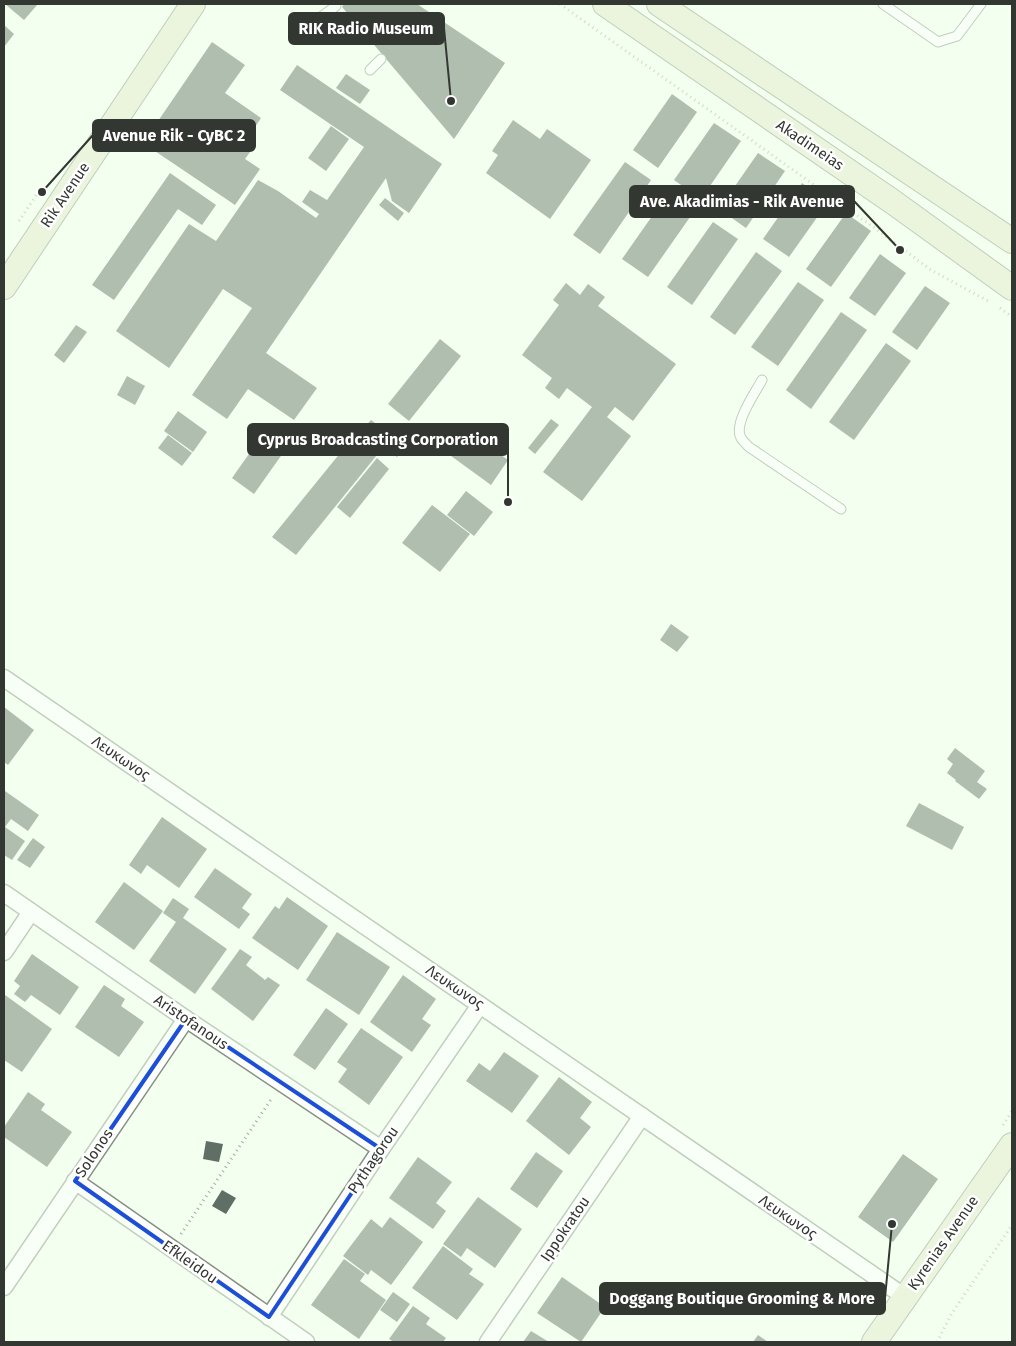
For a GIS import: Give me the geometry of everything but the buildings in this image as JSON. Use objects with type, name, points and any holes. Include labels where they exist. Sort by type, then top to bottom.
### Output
[{"type":"main road","name":"Rik Avenue","points":[[4,287],[193,4]]},
{"type":"main road","name":"Akadimeias","points":[[605,4],[885,196],[1012,288]]},
{"type":"main road","points":[[670,7],[1012,241]]},
{"type":"main road","name":"Kyrenias Avenue","points":[[874,1342],[1012,1145]]},
{"type":"street","name":"Λευκωνος","points":[[4,678],[905,1297]]},
{"type":"street","name":"Aristofanous","points":[[4,893],[186,1019],[381,1149]]},
{"type":"street","points":[[4,952],[31,912]]},
{"type":"street","name":"Pythagorou","points":[[269,1316],[480,1005]]},
{"type":"street","name":"Solonos","points":[[4,1287],[74,1181],[186,1019]]},
{"type":"street","name":"Ippokratou","points":[[488,1342],[642,1116]]},
{"type":"street","name":"Efkleidou","points":[[74,1181],[306,1342]]},
{"type":"lane","points":[[883,4],[938,42],[957,36],[981,4]]},
{"type":"lane","points":[[321,17],[336,6]]},
{"type":"lane","points":[[370,70],[381,60]]},
{"type":"lane","points":[[762,380],[745,411],[740,426],[740,438],[749,447],[841,509]]},
{"type":"path","points":[[560,4],[931,270],[989,301]]},
{"type":"path","points":[[997,306],[1012,316]]},
{"type":"path","points":[[171,1248],[282,1083]]},
{"type":"path","points":[[937,1342],[952,1313],[1012,1224]]},
{"type":"highlighted area","points":[[186,1019],[381,1149],[269,1317],[75,1181]]},
{"type":"place","name":"RIK Radio Museum","points":[[451,101]]},
{"type":"place","name":"Avenue Rik - CyBC 2","points":[[42,192]]},
{"type":"place","name":"Ave. Akadimias - Rik Avenue","points":[[900,250]]},
{"type":"place","name":"Cyprus Broadcasting Corporation","points":[[508,502]]},
{"type":"place","name":"Doggang Boutique Grooming & More","points":[[892,1224]]}]
